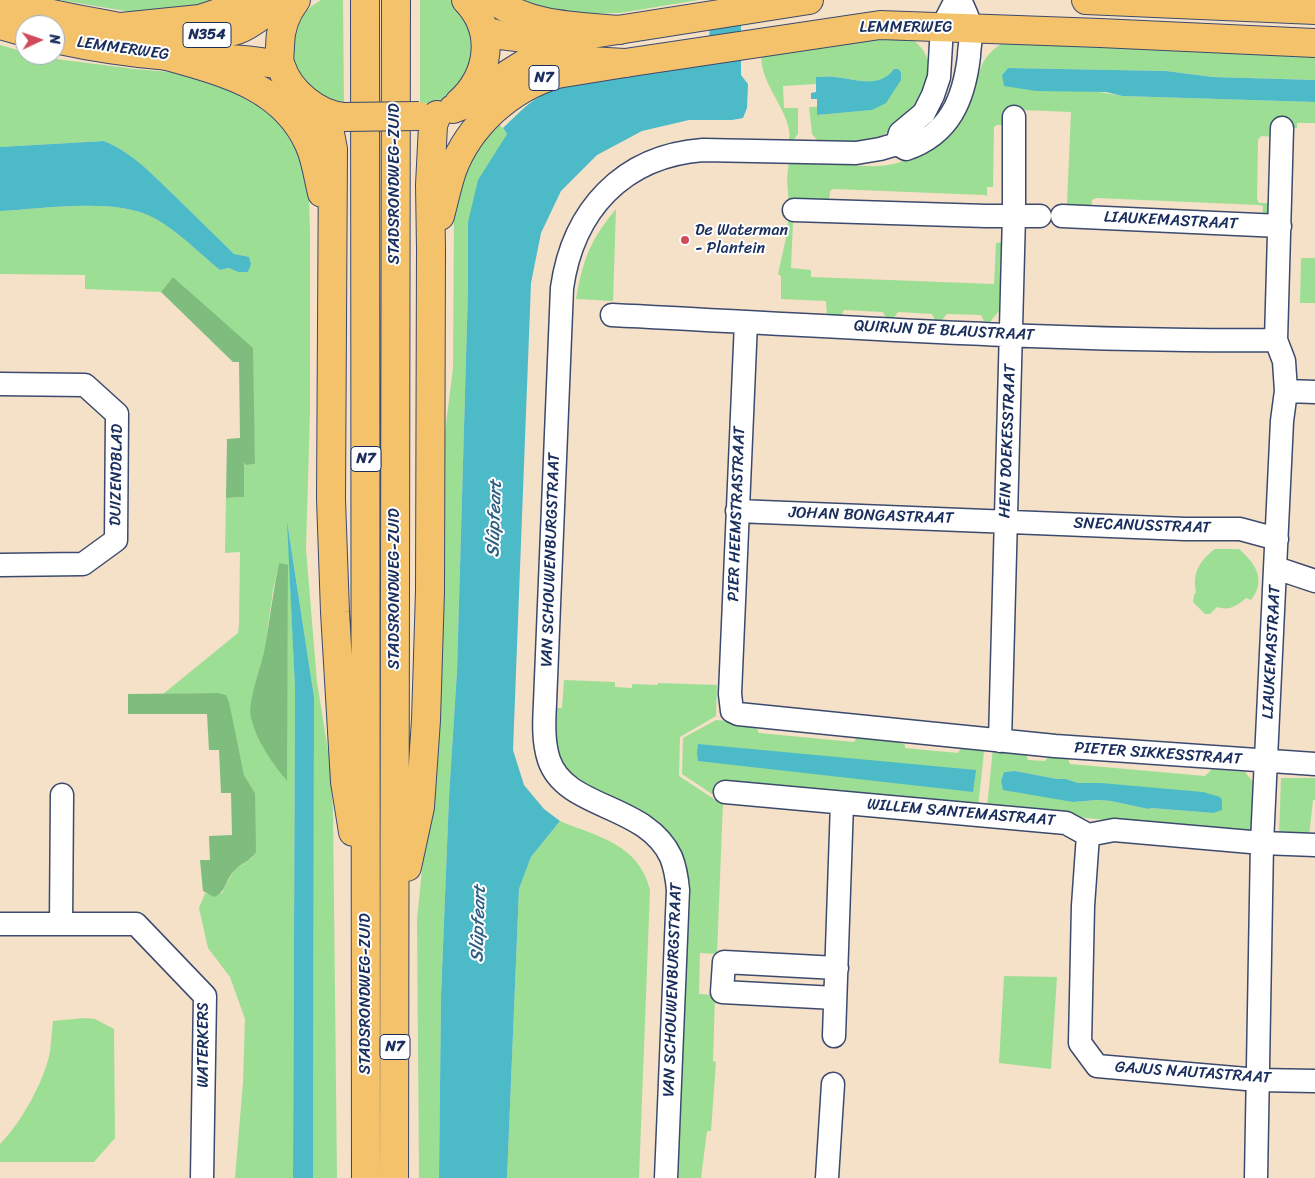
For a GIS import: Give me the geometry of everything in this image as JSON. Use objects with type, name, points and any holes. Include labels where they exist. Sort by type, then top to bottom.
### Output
[{"type":"main road","points":[[121,27],[200,20],[246,0]]},
{"type":"main road","name":"LEMMERWEG","points":[[0,1],[56,15],[121,27],[194,36],[224,33],[246,26],[285,0]]},
{"type":"main road","points":[[296,0],[284,20],[280,37],[280,66],[296,91],[308,102],[333,114]]},
{"type":"main road","name":"STADSRONDWEG-ZUID","points":[[365,0],[366,1178]]},
{"type":"main road","name":"STADSRONDWEG-ZUID","points":[[394,1178],[396,915],[396,0]]},
{"type":"main road","points":[[436,113],[470,92],[479,77],[486,48],[485,31],[478,14],[466,0]]},
{"type":"main road","points":[[494,0],[513,11],[538,21],[620,30]]},
{"type":"main road","points":[[485,31],[525,38],[592,34],[809,0]]},
{"type":"main road","points":[[1086,0],[1315,10]]},
{"type":"main road","points":[[0,25],[15,29]]},
{"type":"main road","name":"LEMMERWEG","points":[[333,114],[436,113],[478,99],[508,74],[524,64],[534,61],[552,59],[625,63],[880,25],[1315,43]]},
{"type":"main road","name":"LEMMERWEG","points":[[65,41],[101,48],[167,56],[226,58],[280,66]]},
{"type":"main road","name":"N7","points":[[167,56],[223,72],[245,81],[273,98],[294,119],[306,138],[314,160],[323,198],[332,269]]},
{"type":"main road","name":"N7","points":[[431,249],[452,170],[470,137],[489,115],[518,92],[546,77],[625,63]]},
{"type":"main road","name":"N7","points":[[396,915],[420,807],[426,720],[430,582],[430,185],[433,125],[436,113]]},
{"type":"main road","name":"N7","points":[[333,114],[328,123],[333,149],[331,499],[334,612],[344,782],[366,918]]},
{"type":"street","points":[[897,144],[900,133],[924,113],[933,96],[939,77],[942,27],[956,0]]},
{"type":"street","name":"VAN SCHOUWENBURGSTRAAT","points":[[666,1178],[678,890],[674,866],[661,842],[645,826],[590,799],[565,784],[549,762],[545,745],[545,703],[562,288],[565,266],[580,227],[607,191],[633,172],[668,156],[703,150],[856,153],[897,144],[906,149],[922,143],[936,132],[951,115],[965,82],[971,28],[960,0]]},
{"type":"street","name":"HEIN DOEKESSTRAAT","points":[[1000,741],[1014,215],[1014,117]]},
{"type":"street","name":"LIAUKEMASTRAAT","points":[[1256,1178],[1262,843],[1282,421],[1286,391],[1284,361],[1276,340],[1282,128]]},
{"type":"street","points":[[794,210],[986,216],[1014,215]]},
{"type":"street","name":"LIAUKEMASTRAAT","points":[[1014,215],[1280,226]]},
{"type":"street","name":"QUIRIJN DE BLAUSTRAAT","points":[[612,315],[1194,341],[1276,340]]},
{"type":"street","name":"PIER HEEMSTRASTRAAT","points":[[731,706],[737,511],[746,322]]},
{"type":"street","name":"DUIZENDBLAD","points":[[0,384],[86,385],[117,414],[117,424],[116,540],[83,564],[0,565]]},
{"type":"street","points":[[1286,391],[1315,392]]},
{"type":"street","name":"JOHAN BONGASTRAAT","points":[[737,511],[1005,521]]},
{"type":"street","name":"SNECANUSSTRAAT","points":[[1005,521],[1185,529],[1240,528],[1277,539]]},
{"type":"street","points":[[1276,568],[1315,581]]},
{"type":"street","name":"PIETER SIKKESSTRAAT","points":[[731,706],[732,711],[738,714],[1000,741],[1267,762],[1315,764]]},
{"type":"street","name":"WILLEM SANTEMASTRAAT","points":[[725,792],[1066,823],[1088,835]]},
{"type":"street","points":[[61,924],[62,795]]},
{"type":"street","points":[[834,1036],[842,803]]},
{"type":"street","points":[[1088,835],[1114,830],[1262,843],[1315,845]]},
{"type":"street","name":"GAJUS NAUTASTRAAT","points":[[1088,835],[1083,906],[1080,1043],[1097,1066],[1258,1080],[1315,1081]]},
{"type":"street","name":"WATERKERS","points":[[0,924],[136,924],[205,996],[202,1178]]},
{"type":"street","points":[[835,998],[722,992],[724,962],[837,968]]},
{"type":"street","points":[[827,1178],[833,1084]]},
{"type":"green space","points":[[59,0],[228,0],[155,16]]},
{"type":"green space","points":[[321,0],[343,0],[344,105],[318,100],[291,63],[295,34],[300,19],[312,6]]},
{"type":"green space","points":[[420,0],[453,0],[462,7],[479,62],[445,100],[432,104],[420,103]]},
{"type":"green space","points":[[524,0],[699,0],[620,13],[574,14],[554,12]]},
{"type":"green space","points":[[906,35],[921,47],[928,61],[929,75],[926,90],[918,105],[907,118],[894,128],[872,139],[850,142],[819,142],[812,134],[809,107],[817,107],[817,115],[872,110],[894,69],[888,75],[874,81],[816,77],[816,84],[783,86],[784,108],[798,108],[798,134],[794,142],[789,142],[786,120],[762,67],[761,56],[764,46]]},
{"type":"green space","points":[[1008,40],[1315,48],[1315,80],[1213,77],[1166,71],[1008,68],[1002,75],[1122,96],[1315,102],[1315,123],[1297,123],[1297,128],[1290,128],[1274,137],[1261,136],[1258,140],[1257,199],[1259,203],[1272,203],[1272,213],[1262,220],[1263,206],[1259,205],[1096,198],[1092,200],[1091,213],[1076,213],[1076,204],[1067,204],[1071,112],[1023,110],[1007,125],[997,125],[994,127],[993,187],[987,187],[987,196],[833,189],[830,191],[829,202],[789,206],[787,178],[789,162],[866,166],[884,165],[907,160],[938,144],[953,129],[965,110],[986,58],[998,46]]},
{"type":"green space","points":[[0,45],[15,49],[15,65],[65,65],[65,60],[181,73],[231,84],[287,122],[308,163],[310,411],[306,549],[317,682],[329,757],[333,811],[337,1178],[313,1178],[314,697],[288,527],[295,689],[293,1178],[235,1178],[243,1082],[245,1019],[230,977],[208,948],[199,908],[205,893],[222,893],[234,870],[252,858],[255,852],[255,793],[244,775],[226,695],[219,693],[163,694],[238,633],[240,552],[225,553],[226,498],[244,497],[244,461],[246,465],[255,464],[251,348],[173,277],[161,292],[85,289],[85,275],[0,274],[0,211],[79,206],[120,208],[154,218],[180,236],[220,270],[229,268],[238,272],[251,265],[249,258],[234,254],[142,165],[124,151],[104,141],[0,147]],"holes":[[[279,564],[288,566],[286,780],[261,744],[265,648],[273,590]]]},
{"type":"green space","points":[[497,121],[507,134],[498,149],[468,222],[468,289],[457,671],[449,797],[441,996],[439,1178],[419,1178],[417,919],[425,841],[439,480],[453,368],[454,216],[463,177],[478,147]]},
{"type":"green space","points":[[616,209],[613,301],[576,299],[589,251],[607,220]]},
{"type":"green space","points":[[789,214],[795,215],[791,268],[811,270],[811,277],[994,284],[996,243],[1002,242],[999,311],[990,322],[984,321],[981,315],[947,314],[941,321],[935,320],[932,314],[898,312],[893,319],[886,318],[883,312],[844,310],[841,316],[827,316],[826,301],[781,299],[781,276],[778,274]]},
{"type":"green space","points":[[1301,258],[1315,258],[1315,303],[1300,303]]},
{"type":"green space","points":[[173,277],[253,348],[255,464],[246,465],[244,462],[244,497],[226,498],[227,439],[240,438],[239,362],[233,362],[161,292]]},
{"type":"green space","points":[[1215,549],[1239,549],[1254,566],[1257,572],[1258,586],[1251,600],[1246,598],[1233,607],[1217,607],[1210,614],[1205,614],[1193,602],[1196,592],[1195,579],[1201,562]]},
{"type":"green space","points":[[279,563],[288,565],[287,781],[261,744],[250,711],[265,647]]},
{"type":"green space","points":[[564,680],[615,682],[615,687],[632,688],[632,684],[657,685],[658,683],[717,685],[716,716],[680,737],[679,776],[717,801],[723,802],[717,954],[700,953],[699,994],[715,995],[713,1061],[716,1062],[711,1131],[707,1131],[701,1178],[676,1178],[687,877],[678,847],[664,827],[646,813],[585,783],[568,770],[555,745],[554,735],[555,708],[562,708]]},
{"type":"green space","points":[[219,693],[226,695],[229,702],[244,775],[255,793],[256,852],[234,871],[222,892],[214,897],[203,891],[200,860],[210,860],[209,836],[232,835],[231,793],[221,793],[219,750],[209,750],[207,714],[128,714],[128,694]]},
{"type":"green space","points":[[716,720],[754,723],[759,733],[854,742],[858,736],[901,740],[905,748],[958,753],[962,746],[982,746],[984,752],[978,807],[721,780],[718,798],[682,774],[683,738]]},
{"type":"green space","points":[[993,748],[1025,752],[1028,760],[1045,761],[1050,754],[1067,757],[1070,764],[1205,776],[1212,769],[1245,772],[1253,782],[1251,828],[1244,834],[987,808]],"holes":[[[1015,771],[1066,779],[1078,783],[1101,783],[1213,813],[1148,809],[1111,801],[1073,802],[1001,781],[1004,772]]]},
{"type":"green space","points":[[1281,778],[1315,778],[1315,800],[1313,800],[1309,837],[1279,836]]},
{"type":"green space","points":[[560,821],[615,844],[627,852],[645,874],[650,890],[639,1178],[507,1178],[519,889],[531,857]]},
{"type":"green space","points":[[1004,976],[1057,977],[1051,1069],[999,1063]]},
{"type":"green space","points":[[84,1018],[95,1019],[114,1029],[115,1138],[94,1162],[0,1162],[0,1144],[23,1114],[43,1076],[50,1052],[53,1021]]},
{"type":"water","name":"Slûpfeart","points":[[711,0],[741,0],[741,75],[748,84],[747,108],[743,118],[732,120],[689,120],[642,131],[597,155],[561,191],[541,233],[531,283],[513,750],[524,785],[544,809],[560,821],[531,857],[519,889],[507,1178],[439,1178],[441,996],[449,797],[457,671],[468,289],[468,222],[478,180],[507,134],[503,128],[518,113],[539,97],[567,85],[708,63]]},
{"type":"water","points":[[1008,68],[1166,71],[1213,77],[1315,80],[1315,102],[1122,96],[1106,92],[1036,91],[1004,86],[1002,75]]},
{"type":"water","points":[[894,69],[898,69],[901,72],[901,80],[886,103],[872,110],[817,115],[817,99],[811,99],[811,93],[816,92],[816,77],[874,81],[888,75]]},
{"type":"water","points":[[104,141],[124,151],[142,165],[234,254],[249,257],[251,264],[248,272],[238,272],[229,268],[220,270],[171,229],[154,218],[138,212],[100,206],[0,211],[0,147]]},
{"type":"water","points":[[287,521],[314,697],[313,1178],[293,1178],[295,689]]},
{"type":"water","points":[[698,744],[976,770],[973,792],[698,761]]},
{"type":"water","points":[[1015,771],[1066,779],[1078,783],[1101,783],[1203,792],[1220,797],[1222,800],[1222,810],[1213,813],[1148,809],[1111,801],[1073,802],[1003,790],[1001,781],[1004,772]]},
{"type":"place","name":"De Waterman - Plantein","points":[[685,240]]}]
